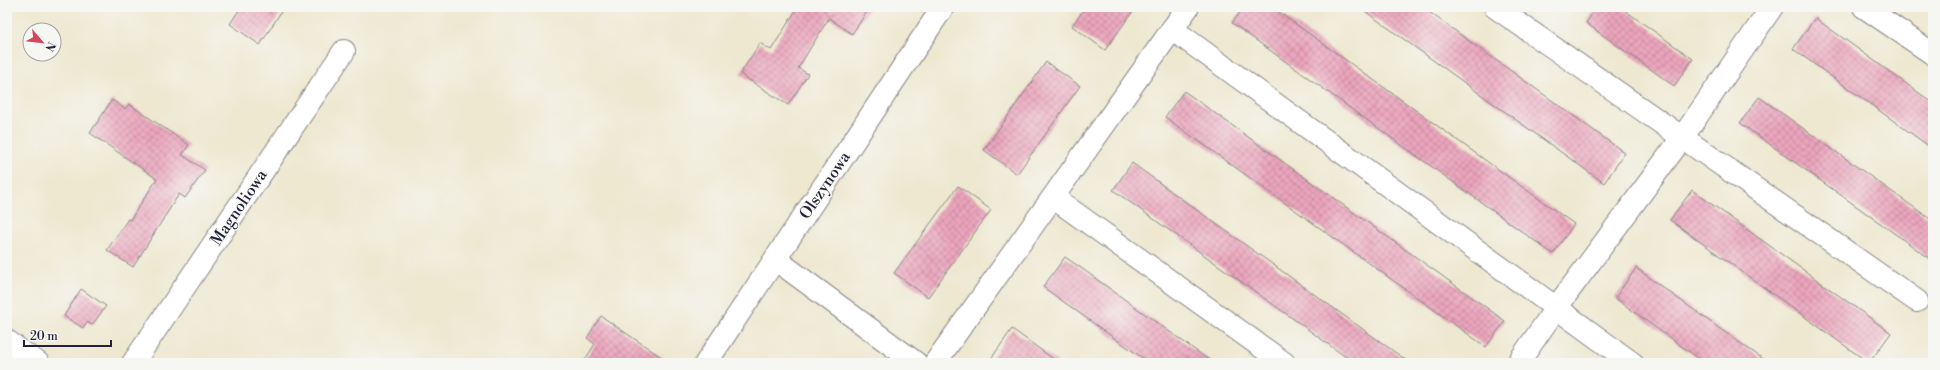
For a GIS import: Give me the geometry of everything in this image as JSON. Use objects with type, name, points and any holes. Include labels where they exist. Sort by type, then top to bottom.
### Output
[{"type":"street","name":"Olszynowa","points":[[706,363],[943,7]]},
{"type":"street","points":[[935,363],[1054,198],[1188,7]]},
{"type":"street","points":[[1495,7],[1917,302]]},
{"type":"street","points":[[1518,363],[1556,308],[1682,138],[1772,7]]},
{"type":"street","points":[[1864,7],[1933,54]]},
{"type":"street","points":[[1172,29],[1632,363]]},
{"type":"street","name":"Magnoliowa","points":[[132,363],[344,51]]},
{"type":"street","points":[[1054,198],[1284,363]]},
{"type":"street","points":[[775,259],[916,363]]},
{"type":"street","points":[[7,342],[38,363]]},
{"type":"building","points":[[241,7],[284,7],[260,45],[230,24]]},
{"type":"building","points":[[798,7],[870,7],[852,34],[829,18],[798,68],[808,74],[788,105],[740,74],[760,43],[771,50]]},
{"type":"building","points":[[1086,7],[1136,7],[1105,50],[1072,26]]},
{"type":"building","points":[[1244,7],[1272,7],[1574,224],[1553,254],[1232,23]]},
{"type":"building","points":[[1359,7],[1422,7],[1625,153],[1604,183]]},
{"type":"building","points":[[1597,7],[1620,7],[1693,59],[1674,86],[1586,23]]},
{"type":"building","points":[[1815,18],[1933,103],[1933,149],[1793,49]]},
{"type":"building","points":[[1046,62],[1080,86],[1017,174],[984,150]]},
{"type":"building","points":[[1184,91],[1505,321],[1486,347],[1165,117]]},
{"type":"building","points":[[1759,97],[1933,221],[1933,261],[1740,123]]},
{"type":"building","points":[[112,100],[125,109],[129,104],[189,145],[182,155],[205,170],[185,198],[179,194],[133,267],[107,250],[128,219],[130,220],[157,179],[90,133]]},
{"type":"building","points":[[1132,163],[1410,363],[1354,363],[1113,190]]},
{"type":"building","points":[[958,186],[991,210],[928,297],[894,273]]},
{"type":"building","points":[[1692,190],[1891,333],[1869,363],[1670,220]]},
{"type":"building","points":[[1065,257],[1213,363],[1150,363],[1107,333],[1043,287]]},
{"type":"building","points":[[1636,268],[1769,363],[1705,363],[1663,333],[1615,298]]},
{"type":"building","points":[[81,289],[106,306],[92,325],[87,322],[83,328],[64,316]]},
{"type":"building","points":[[601,316],[670,363],[583,363],[595,344],[587,338]]},
{"type":"building","points":[[1012,329],[1059,363],[988,363]]}]
